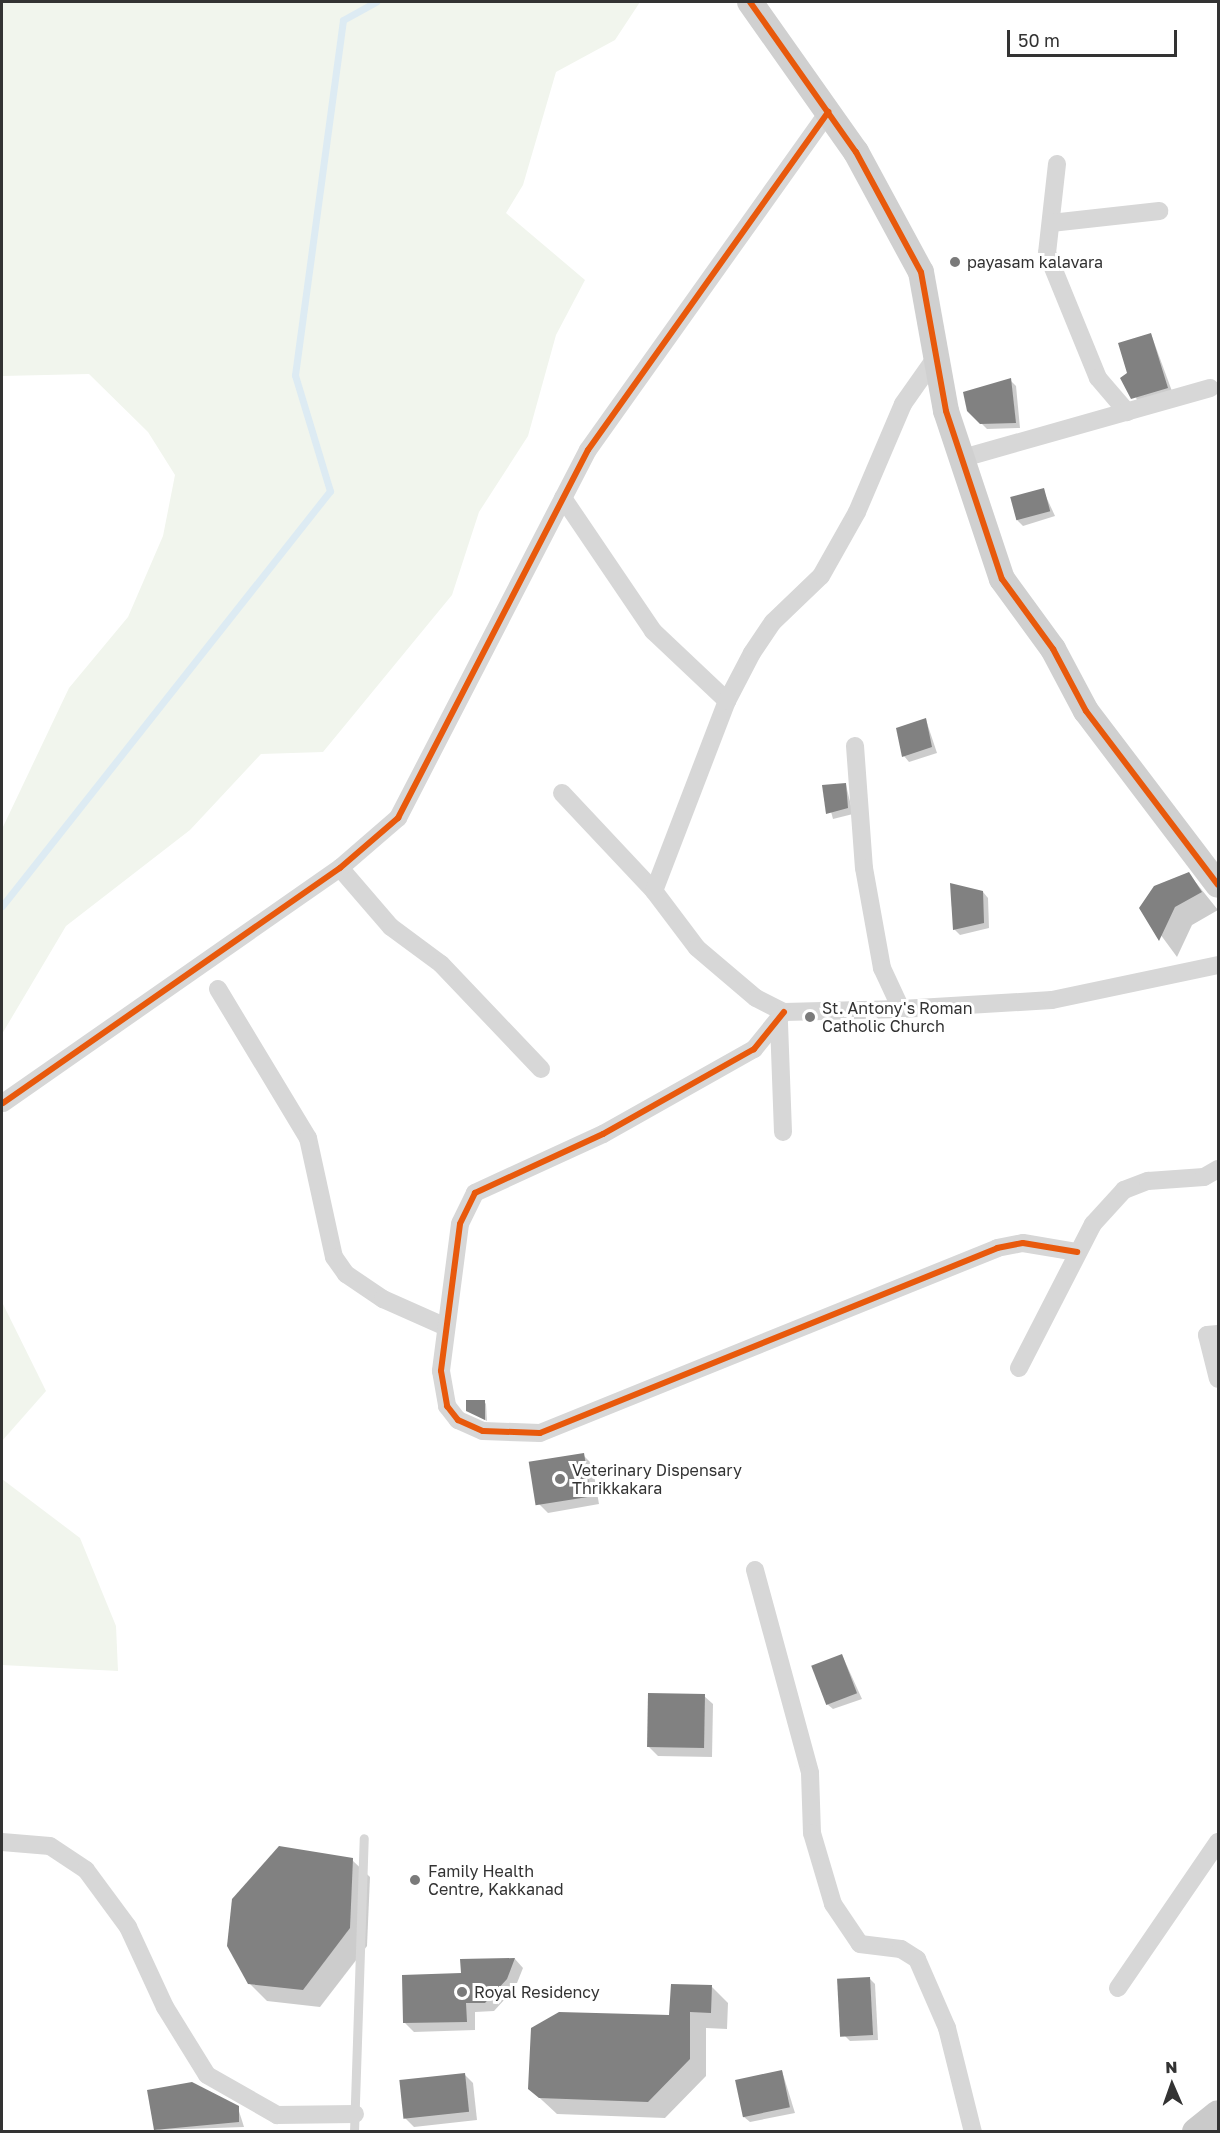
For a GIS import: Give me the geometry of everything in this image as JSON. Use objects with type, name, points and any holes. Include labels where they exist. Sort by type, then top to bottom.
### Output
[{"type":"main road","points":[[1196,2132],[1218,2114]]},
{"type":"street","points":[[750,2],[856,152],[921,272],[946,411],[1002,579],[1053,649],[1086,711],[1218,885]]},
{"type":"street","points":[[3,1103],[340,868],[398,819],[588,450],[828,112]]},
{"type":"street","points":[[1057,164],[1047,253],[1073,323],[1098,378],[1127,412]]},
{"type":"street","points":[[1051,223],[1158,211]]},
{"type":"street","points":[[654,891],[727,701],[773,622],[821,576],[857,512],[903,404],[936,357]]},
{"type":"street","points":[[963,458],[1210,388]]},
{"type":"street","points":[[563,498],[653,631],[727,701]]},
{"type":"street","points":[[855,746],[864,868],[882,968],[902,1009]]},
{"type":"street","points":[[562,793],[654,891],[723,973],[781,1017],[1052,1000],[1218,965]]},
{"type":"street","points":[[340,868],[391,927],[441,964],[541,1069]]},
{"type":"street","points":[[218,988],[308,1138],[334,1257],[346,1274],[383,1299],[447,1327]]},
{"type":"street","points":[[781,1017],[783,1132]]},
{"type":"street","points":[[781,1017],[754,1049],[603,1134],[475,1193],[460,1224],[447,1327],[442,1392],[458,1420],[483,1431],[540,1433],[997,1248],[1023,1243],[1077,1252]]},
{"type":"street","points":[[1018,1368],[1093,1224],[1124,1191],[1148,1181],[1204,1177],[1218,1169]]},
{"type":"street","points":[[1218,1334],[1207,1335],[1218,1379]]},
{"type":"street","points":[[755,1570],[810,1773],[812,1833],[833,1904],[860,1944],[901,1948],[917,1959],[947,2028],[973,2132]]},
{"type":"street","points":[[2,1842],[50,1846],[86,1870],[128,1927],[165,2007],[207,2075],[277,2115],[354,2123]]},
{"type":"street","points":[[1118,1988],[1218,1842]]},
{"type":"lane","points":[[354,2123],[364,1838]]},
{"type":"shaded area","points":[[2,2],[640,2],[615,40],[556,72],[523,185],[506,213],[585,280],[556,335],[528,436],[479,512],[452,595],[323,752],[261,754],[190,830],[66,926],[2,1034],[2,829],[69,688],[128,617],[163,536],[175,475],[148,432],[89,374],[2,376]]},
{"type":"shaded area","points":[[2,1302],[46,1391],[2,1441]]},
{"type":"shaded area","points":[[2,1479],[80,1538],[116,1626],[118,1671],[2,1665]]},
{"type":"building","points":[[1151,333],[1168,388],[1131,399],[1120,378],[1127,373],[1118,343]]},
{"type":"building","points":[[1011,378],[1016,423],[980,424],[967,411],[963,392]]},
{"type":"building","points":[[1044,488],[1050,511],[1016,520],[1010,497]]},
{"type":"building","points":[[926,718],[932,747],[902,757],[896,728]]},
{"type":"building","points":[[846,783],[848,808],[826,814],[822,785]]},
{"type":"building","points":[[1189,872],[1202,892],[1175,907],[1159,941],[1139,908],[1154,886]]},
{"type":"building","points":[[950,883],[983,891],[984,923],[953,930]]},
{"type":"building","points":[[466,1400],[485,1400],[485,1420],[466,1411]]},
{"type":"building","name":"Veterinary Dispensary Thrikkakara","points":[[584,1453],[591,1496],[536,1505],[529,1462]]},
{"type":"building","points":[[842,1654],[857,1693],[826,1705],[811,1666]]},
{"type":"building","points":[[648,1693],[705,1694],[704,1748],[647,1747]]},
{"type":"building","points":[[279,1846],[353,1858],[350,1928],[303,1990],[248,1984],[227,1946],[232,1899]]},
{"type":"building","points":[[515,1958],[507,1979],[485,2003],[466,2003],[467,2022],[403,2023],[402,1975],[461,1973],[460,1959]]},
{"type":"building","points":[[870,1977],[873,2035],[840,2037],[837,1979]]},
{"type":"building","points":[[671,1984],[712,1985],[711,2013],[690,2012],[690,2059],[648,2102],[539,2098],[528,2089],[531,2028],[559,2012],[669,2015]]},
{"type":"building","points":[[782,2070],[790,2107],[743,2117],[735,2080]]},
{"type":"building","points":[[465,2073],[469,2112],[403,2119],[399,2080]]},
{"type":"building","points":[[192,2082],[239,2106],[239,2122],[154,2130],[147,2090]]},
{"type":"waterway","points":[[2,906],[330,491],[295,375],[343,20],[376,2]]},
{"type":"cycle path","points":[[750,2],[856,152],[921,272],[946,411],[1002,579],[1053,649],[1086,711],[1218,885]]},
{"type":"cycle path","points":[[3,1103],[340,868],[398,818],[588,450],[828,112]]},
{"type":"cycle path","points":[[784,1012],[754,1049],[603,1134],[475,1193],[460,1224],[441,1371],[447,1406],[458,1420],[483,1431],[540,1433],[997,1248],[1023,1243],[1077,1252]]},
{"type":"place","name":"payasam kalavara","points":[[955,262]]},
{"type":"place","name":"St. Antony's Roman Catholic Church","points":[[810,1017]]},
{"type":"place","name":"Veterinary Dispensary Thrikkakara","points":[[560,1479]]},
{"type":"place","name":"Family Health Centre, Kakkanad","points":[[415,1880]]},
{"type":"place","name":"Royal Residency","points":[[462,1992]]}]
